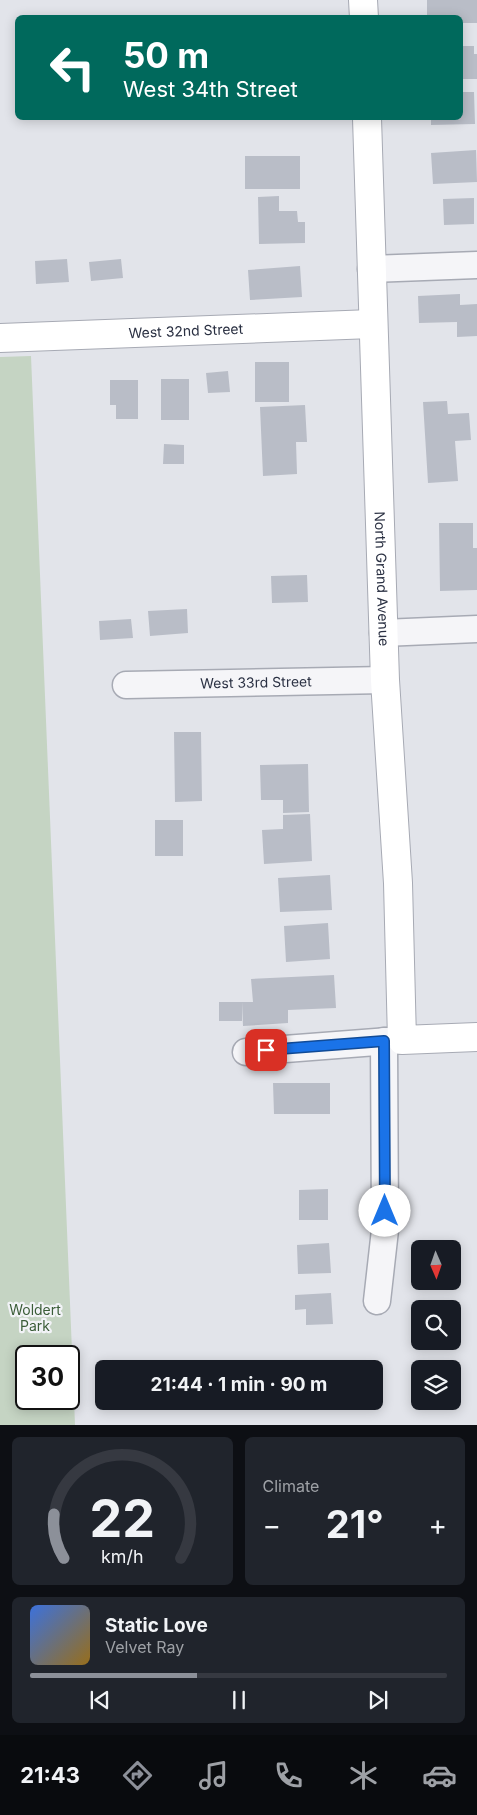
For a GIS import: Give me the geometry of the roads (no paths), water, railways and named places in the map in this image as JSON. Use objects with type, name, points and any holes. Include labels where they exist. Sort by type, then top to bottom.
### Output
[{"type":"street","points":[[363,0],[364,15]]},
{"type":"street","name":"North Grand Avenue","points":[[367,120],[383,633],[398,883],[385,1230],[377,1301]]},
{"type":"street","points":[[371,269],[477,265]]},
{"type":"street","name":"West 32nd Street","points":[[0,338],[372,324]]},
{"type":"street","points":[[383,633],[477,629]]},
{"type":"street","name":"West 33rd Street","points":[[126,686],[385,680]]},
{"type":"street","points":[[246,1052],[393,1040],[477,1037]]},
{"type":"park label","name":"Woldert Park","points":[[35,1318]]}]
